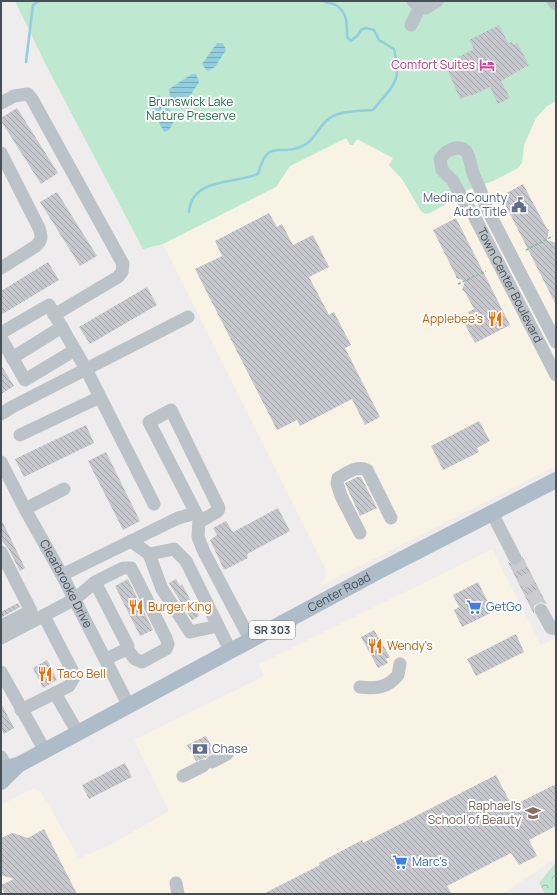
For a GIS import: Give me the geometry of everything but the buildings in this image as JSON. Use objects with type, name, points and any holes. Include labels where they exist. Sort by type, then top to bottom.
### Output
[{"type":"main road","name":"Center Road","points":[[1,782],[7,764],[45,751],[379,571],[556,480]]},
{"type":"street","points":[[411,25],[416,4],[426,8],[437,1]]},
{"type":"street","points":[[553,1],[556,4]]},
{"type":"street","points":[[1,103],[21,94],[28,94],[32,99],[123,264],[122,272],[118,277],[54,315]]},
{"type":"street","name":"Town Center Boulevard","points":[[556,342],[485,205],[483,193],[472,172],[469,156],[460,148],[448,151],[440,159],[442,170],[453,181],[464,202],[472,212],[556,375]]},
{"type":"street","points":[[1,268],[36,246],[41,241],[42,237],[39,228],[3,162]]},
{"type":"street","points":[[1,332],[49,305],[86,369],[154,504]]},
{"type":"street","points":[[1,414],[188,317]]},
{"type":"street","points":[[12,358],[62,327]]},
{"type":"street","points":[[1,338],[25,380],[75,350]]},
{"type":"street","points":[[20,435],[100,397]]},
{"type":"street","points":[[62,575],[178,518],[198,518],[218,511],[219,508],[171,410],[149,422],[198,518],[198,537],[204,552],[251,641]]},
{"type":"street","name":"Clearbrooke Drive","points":[[1,462],[24,509],[75,599],[129,706]]},
{"type":"street","points":[[360,533],[339,489],[338,478],[357,468],[367,470],[391,518]]},
{"type":"street","points":[[24,509],[64,489]]},
{"type":"street","points":[[492,513],[515,558]]},
{"type":"street","points":[[131,541],[149,554],[162,589],[190,632],[218,626]]},
{"type":"street","points":[[149,554],[174,549],[186,561],[230,652]]},
{"type":"street","points":[[1,552],[31,611],[1,626]]},
{"type":"street","points":[[1,638],[75,599],[95,582],[123,568],[130,568],[140,588],[146,596],[168,644],[163,652],[142,662],[136,659],[127,649],[128,646],[95,582]]},
{"type":"street","points":[[541,610],[551,628],[556,628]]},
{"type":"street","points":[[21,710],[69,686],[75,676],[44,616]]},
{"type":"street","points":[[106,659],[127,649]]},
{"type":"street","points":[[360,687],[384,687],[398,675],[400,664]]},
{"type":"street","points":[[1,672],[45,751]]},
{"type":"street","points":[[55,693],[78,733]]},
{"type":"street","points":[[183,776],[226,754]]},
{"type":"path","points":[[526,250],[553,236]]},
{"type":"path","points":[[458,284],[486,270]]},
{"type":"shaded area","points":[[556,101],[556,466],[319,587],[325,577],[326,570],[163,244],[275,187],[290,166],[346,138],[357,138],[393,158],[389,166],[402,179],[411,193],[430,213],[467,190],[522,163],[524,145],[536,118],[547,106]]},
{"type":"shaded area","points":[[492,549],[541,645],[556,638],[556,858],[502,894],[1,894],[1,805],[34,788],[41,792],[79,858],[108,846],[169,811],[134,740],[264,676],[259,664]]},
{"type":"green space","name":"Brunswick Lake Nature Preserve","points":[[15,1],[556,1],[556,101],[547,106],[536,118],[524,145],[522,163],[518,168],[493,181],[467,190],[430,213],[425,214],[421,211],[402,179],[389,165],[393,158],[357,139],[353,145],[350,145],[346,138],[290,166],[276,187],[163,244],[143,249],[46,65]]},
{"type":"green space","points":[[556,862],[556,894],[545,894],[539,883]]},
{"type":"water","points":[[217,43],[223,43],[226,50],[215,67],[207,71],[202,64]]},
{"type":"water","points":[[192,74],[196,74],[199,82],[188,99],[179,105],[170,98],[169,89]]},
{"type":"water","points":[[159,95],[176,118],[169,130],[164,132],[149,103]]},
{"type":"waterway","points":[[26,62],[33,5],[39,1]]},
{"type":"waterway","points":[[189,212],[192,201],[198,193],[206,187],[258,174],[262,162],[266,155],[271,151],[289,150],[306,144],[331,117],[342,113],[373,110],[391,88],[397,69],[394,49],[379,40],[374,30],[366,28],[361,30],[351,41],[347,37],[346,20],[343,12],[336,5],[324,1]]},
{"type":"tunnel","points":[[515,558],[541,610]]},
{"type":"place","name":"Comfort Suites","points":[[487,65]]},
{"type":"place","name":"Medina County Auto Title","points":[[519,205]]},
{"type":"place","name":"Applebee's","points":[[495,319]]},
{"type":"place","name":"Burger King","points":[[136,607]]},
{"type":"place","name":"GetGo","points":[[474,607]]},
{"type":"place","name":"Wendy's","points":[[375,646]]},
{"type":"place","name":"Taco Bell","points":[[45,674]]},
{"type":"place","name":"Chase","points":[[200,749]]},
{"type":"place","name":"Raphael's School of Beauty","points":[[533,813]]},
{"type":"place","name":"Marc's","points":[[400,862]]}]
